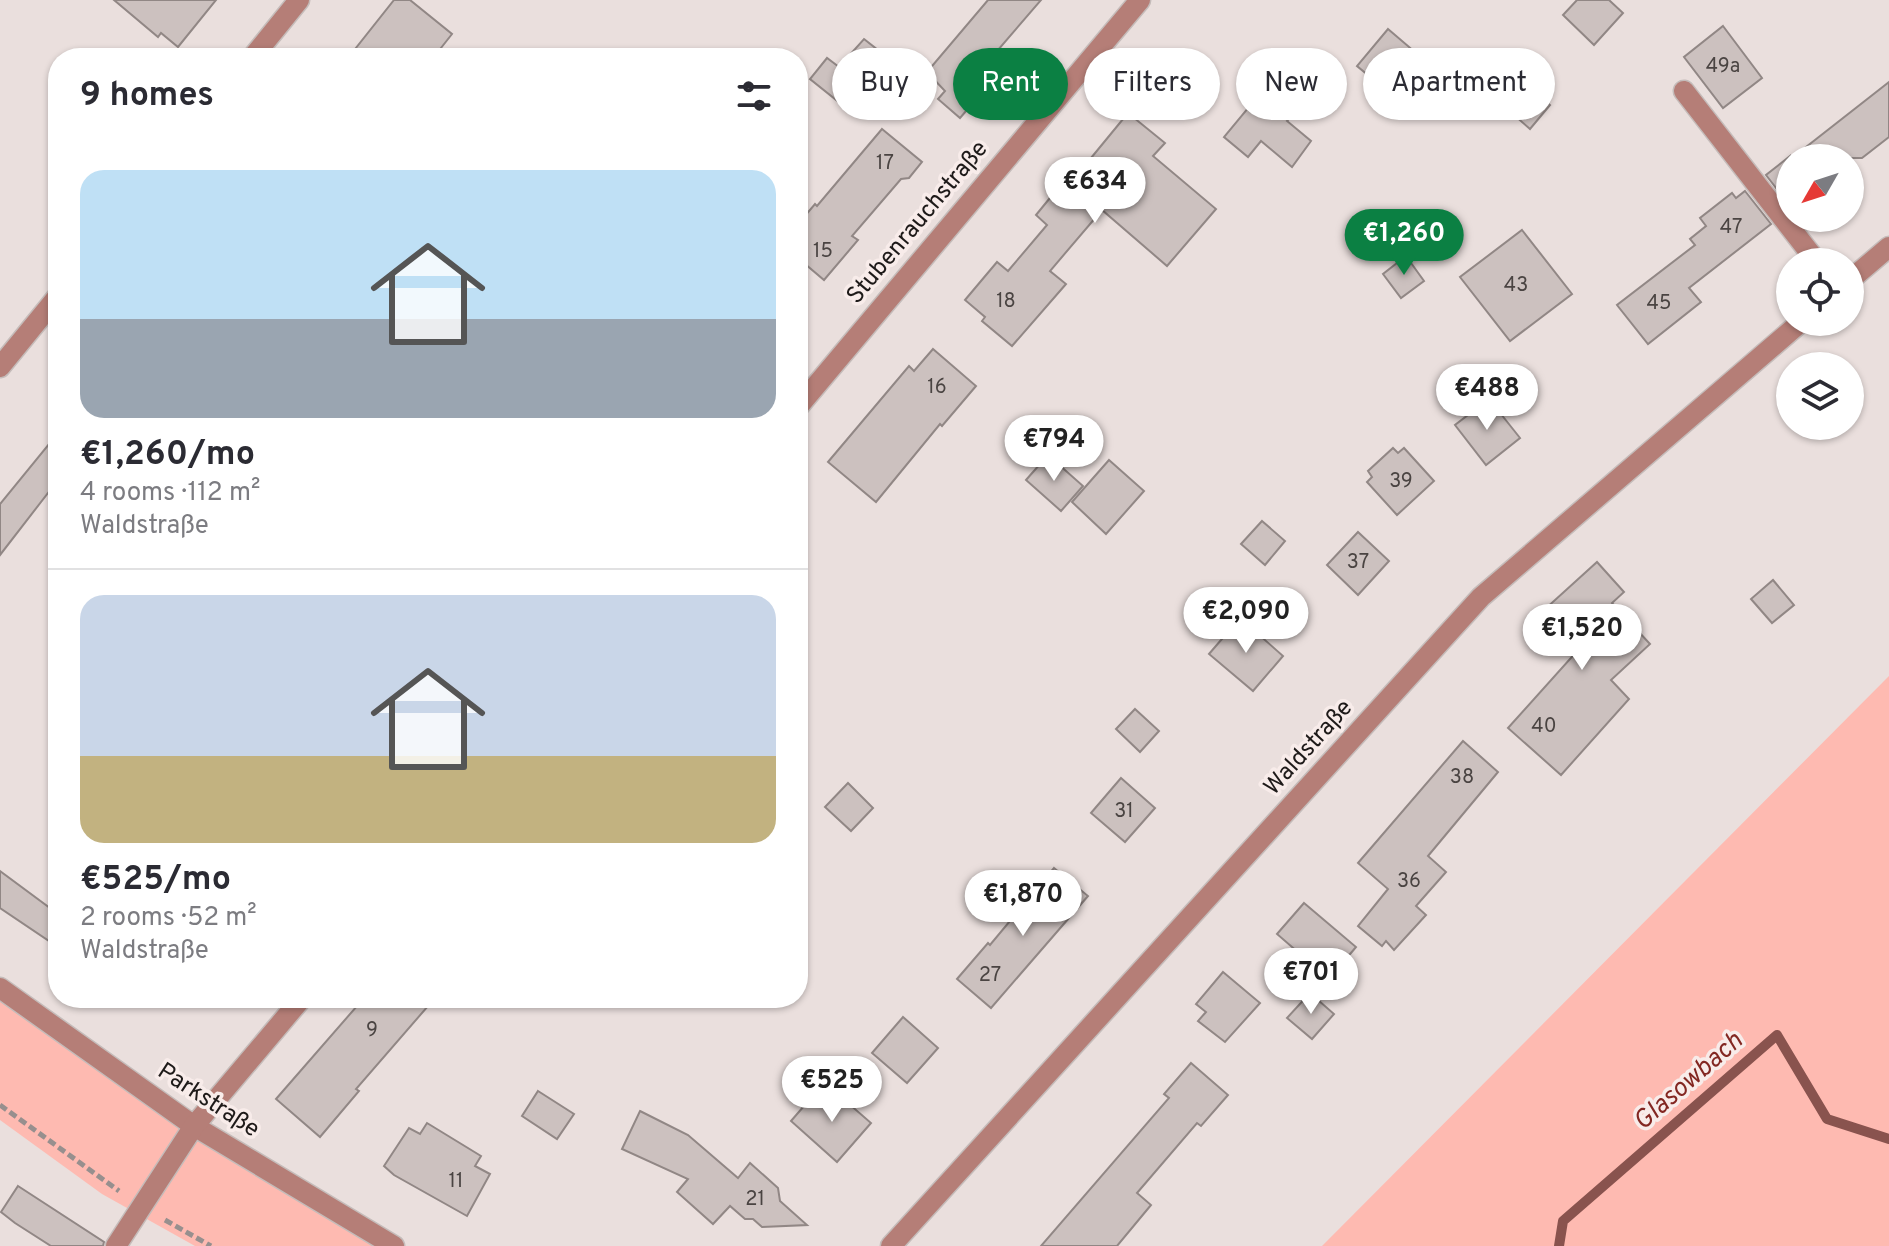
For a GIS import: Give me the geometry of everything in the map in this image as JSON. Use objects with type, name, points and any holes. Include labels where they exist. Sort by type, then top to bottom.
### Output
[{"type":"street","points":[[260,48],[299,0]]},
{"type":"street","name":"Stubenrauchstraße","points":[[808,395],[1140,0]]},
{"type":"street","points":[[1684,91],[1806,248]]},
{"type":"street","points":[[1864,268],[1889,247]]},
{"type":"street","points":[[0,367],[48,308]]},
{"type":"street","name":"Waldstraße","points":[[891,1246],[1481,597],[1785,336]]},
{"type":"street","name":"Parkstraße","points":[[0,988],[194,1126],[394,1246]]},
{"type":"street","points":[[116,1246],[194,1126],[294,1008]]},
{"type":"path","points":[[0,1105],[141,1207],[211,1246]]},
{"type":"shaded area","points":[[1889,676],[1889,1246],[1322,1246]]},
{"type":"shaded area","points":[[0,989],[394,1246],[195,1246],[102,1194],[0,1120]]},
{"type":"building","points":[[114,0],[216,0],[178,47],[161,33],[158,37]]},
{"type":"building","points":[[394,0],[410,0],[452,34],[441,48],[356,48]]},
{"type":"building","points":[[988,0],[1041,0],[1000,48],[953,48],[953,112],[938,99],[945,91],[937,83],[937,60]]},
{"type":"building","points":[[1577,0],[1609,0],[1623,13],[1594,45],[1563,15]]},
{"type":"building","points":[[1723,26],[1762,78],[1723,108],[1684,57]]},
{"type":"building","points":[[1388,29],[1410,48],[1372,48]]},
{"type":"building","points":[[864,39],[875,48],[856,48]]},
{"type":"building","points":[[827,58],[832,62],[832,97],[810,79]]},
{"type":"building","points":[[1889,82],[1889,137],[1864,156],[1864,144],[1810,144]]},
{"type":"building","points":[[1122,120],[1137,120],[1165,143],[1153,156],[1216,209],[1167,266],[1102,210],[1050,271],[1066,284],[1012,346],[982,321],[985,317],[965,300],[997,262],[1008,271],[1047,225],[1036,215],[1063,182],[1068,186]]},
{"type":"building","points":[[1238,120],[1288,120],[1311,141],[1292,167],[1261,141],[1248,157],[1224,137]]},
{"type":"building","points":[[1520,120],[1538,120],[1530,129]]},
{"type":"building","points":[[882,129],[922,162],[909,178],[901,179],[852,236],[858,240],[824,280],[808,266],[808,212],[815,204],[817,206]]},
{"type":"building","points":[[1776,167],[1776,188],[1766,175]]},
{"type":"building","points":[[1745,191],[1771,224],[1689,288],[1701,302],[1648,344],[1617,305],[1695,245],[1690,239],[1706,226],[1700,218],[1732,193],[1736,198]]},
{"type":"building","points":[[1522,230],[1572,294],[1510,341],[1460,277]]},
{"type":"building","points":[[1406,256],[1424,281],[1401,298],[1383,274]]},
{"type":"building","points":[[933,349],[976,386],[942,426],[940,424],[876,502],[828,462],[909,366],[914,371]]},
{"type":"building","points":[[1489,399],[1520,438],[1486,465],[1455,425]]},
{"type":"building","points":[[48,445],[48,493],[0,555],[0,504]]},
{"type":"building","points":[[1393,448],[1398,453],[1404,448],[1434,481],[1397,515],[1367,482],[1372,477],[1368,471]]},
{"type":"building","points":[[1048,455],[1083,486],[1061,511],[1026,480]]},
{"type":"building","points":[[1109,460],[1144,491],[1106,534],[1072,502]]},
{"type":"building","points":[[1262,521],[1285,541],[1265,565],[1241,544]]},
{"type":"building","points":[[1358,532],[1389,561],[1358,595],[1327,565]]},
{"type":"building","points":[[1597,562],[1624,592],[1612,603],[1650,644],[1611,680],[1629,699],[1561,775],[1508,728],[1579,649],[1544,610]]},
{"type":"building","points":[[1773,580],[1794,605],[1772,623],[1751,599]]},
{"type":"building","points":[[1240,618],[1283,656],[1253,691],[1209,654]]},
{"type":"building","points":[[1135,709],[1159,731],[1140,752],[1116,729]]},
{"type":"building","points":[[1463,741],[1498,772],[1428,856],[1446,872],[1416,906],[1426,915],[1394,950],[1386,941],[1382,946],[1358,926],[1388,889],[1358,863]]},
{"type":"building","points":[[1121,778],[1155,808],[1125,842],[1091,813]]},
{"type":"building","points":[[848,783],[873,808],[851,831],[825,807]]},
{"type":"building","points":[[1054,868],[1088,896],[991,1008],[957,979],[988,943],[990,945]]},
{"type":"building","points":[[0,871],[48,907],[48,940],[0,908]]},
{"type":"building","points":[[1304,903],[1356,947],[1329,979],[1277,934]]},
{"type":"building","points":[[1223,972],[1260,1003],[1225,1042],[1198,1021],[1206,1012],[1196,1004]]},
{"type":"building","points":[[1310,993],[1334,1014],[1312,1039],[1287,1018]]},
{"type":"building","points":[[355,1008],[426,1008],[356,1089],[359,1091],[320,1137],[276,1099]]},
{"type":"building","points":[[903,1017],[938,1048],[907,1083],[872,1053]]},
{"type":"building","points":[[1191,1063],[1228,1095],[1201,1126],[1197,1123],[1137,1193],[1151,1205],[1117,1246],[1041,1246],[1169,1098],[1164,1094]]},
{"type":"building","points":[[833,1090],[871,1123],[837,1162],[791,1121],[811,1098],[819,1106]]},
{"type":"building","points":[[538,1091],[574,1114],[557,1139],[522,1116]]},
{"type":"building","points":[[640,1111],[688,1135],[738,1178],[750,1163],[778,1188],[780,1201],[807,1225],[762,1227],[753,1219],[745,1219],[730,1206],[713,1224],[677,1192],[688,1179],[622,1149]]},
{"type":"building","points":[[427,1123],[481,1156],[475,1166],[490,1174],[467,1216],[394,1175],[384,1166],[409,1128],[420,1134]]},
{"type":"building","points":[[18,1186],[104,1242],[103,1246],[51,1246],[15,1223],[1,1212]]},
{"type":"waterway","name":"Glasowbach","points":[[1559,1246],[1563,1221],[1777,1035],[1827,1119],[1889,1139]]}]
